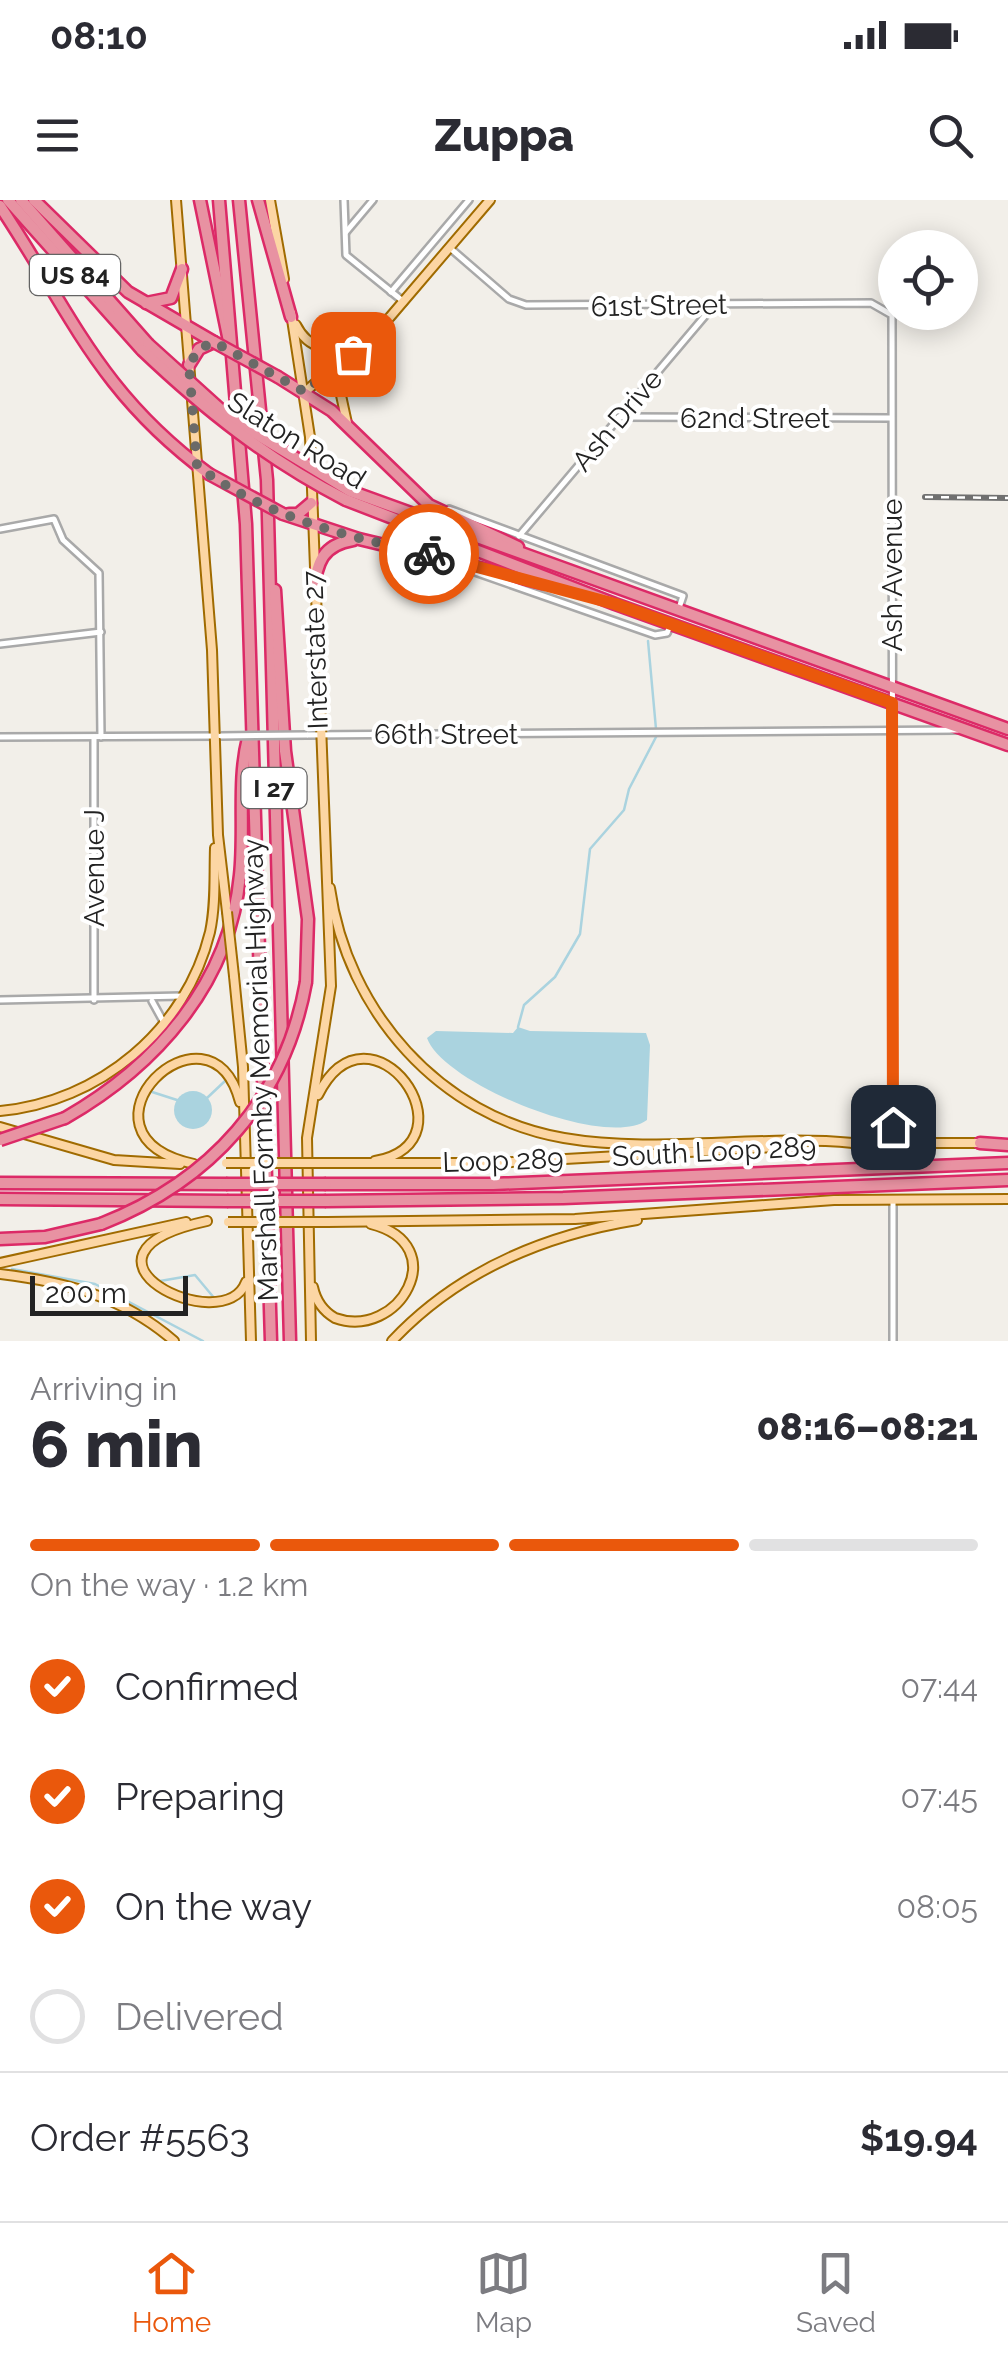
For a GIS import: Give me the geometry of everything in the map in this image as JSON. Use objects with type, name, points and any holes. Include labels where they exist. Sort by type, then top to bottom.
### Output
[{"type":"highway","name":"US 84","points":[[8,200],[145,347]]},
{"type":"highway","name":"US 84","points":[[21,200],[145,347]]},
{"type":"highway","points":[[34,200],[104,272],[142,302],[305,392],[350,428],[416,494],[468,525],[560,567]]},
{"type":"highway","points":[[200,200],[225,334],[234,358]]},
{"type":"highway","name":"Marshall Formby Memorial Highway","points":[[218,200],[246,524],[272,1341]]},
{"type":"highway","name":"Marshall Formby Memorial Highway","points":[[240,200],[267,480],[290,1341]]},
{"type":"highway","points":[[258,200],[291,316]]},
{"type":"highway","points":[[0,206],[105,376],[140,416],[208,474],[311,525],[476,564],[615,604]]},
{"type":"highway","points":[[142,302],[158,304],[171,298],[182,268]]},
{"type":"highway","points":[[189,365],[199,349],[214,342]]},
{"type":"highway","name":"Slaton Road","points":[[145,347],[240,436],[348,496],[615,604],[1008,745]]},
{"type":"highway","points":[[0,1240],[46,1237],[101,1224],[174,1188],[251,1117],[286,1054],[306,982],[308,919],[285,751],[267,480]]},
{"type":"highway","name":"Slaton Road","points":[[348,496],[678,608],[1008,728]]},
{"type":"highway","points":[[283,514],[298,514],[311,503]]},
{"type":"highway","points":[[314,591],[322,555],[340,542],[359,539]]},
{"type":"highway","points":[[671,624],[678,608]]},
{"type":"highway","points":[[0,1140],[65,1118],[113,1088],[166,1041],[196,1000],[224,948],[239,888],[245,750],[252,722]]},
{"type":"highway","points":[[980,1143],[1008,1144]]},
{"type":"highway","name":"Loop 289","points":[[0,1182],[494,1184],[1008,1163]]},
{"type":"highway","name":"Loop 289","points":[[0,1199],[326,1201],[596,1197],[1008,1180]]},
{"type":"main road","points":[[0,1111],[44,1104],[86,1087],[124,1064],[164,1024],[182,996],[211,927],[218,736],[176,200]]},
{"type":"main road","name":"Interstate 27","points":[[270,200],[305,392],[314,591],[313,735],[320,791],[330,1002],[307,1138],[310,1341]]},
{"type":"main road","points":[[305,392],[404,302],[490,200]]},
{"type":"main road","points":[[291,316],[300,334],[320,348],[360,344]]},
{"type":"main road","points":[[350,428],[339,386],[360,344]]},
{"type":"main road","points":[[320,791],[332,908],[352,970],[389,1032],[453,1092],[506,1121],[566,1138],[853,1144]]},
{"type":"main road","points":[[217,823],[234,976],[245,1134],[251,1341]]},
{"type":"main road","points":[[194,1164],[164,1154],[142,1126],[144,1090],[167,1066],[194,1060],[226,1074],[237,1090],[245,1134]]},
{"type":"main road","points":[[307,1138],[317,1097],[330,1076],[353,1062],[384,1063],[404,1076],[414,1090],[416,1126],[395,1154],[359,1164]]},
{"type":"main road","name":"South Loop 289","points":[[0,1127],[114,1160],[194,1164],[494,1163],[853,1144],[980,1143]]},
{"type":"main road","name":"South Loop 289","points":[[0,1263],[171,1223],[576,1219],[706,1208],[1008,1198]]},
{"type":"main road","points":[[392,1341],[458,1285],[530,1247],[602,1226],[706,1208]]},
{"type":"main road","points":[[146,1288],[146,1262],[155,1242],[170,1230],[207,1221]]},
{"type":"main road","points":[[308,1254],[314,1293],[330,1315],[361,1326],[392,1317],[410,1294],[411,1259],[392,1233],[351,1222]]},
{"type":"main road","points":[[232,1310],[244,1292],[248,1268]]},
{"type":"main road","points":[[0,1274],[64,1282],[95,1292],[131,1310],[174,1341]]},
{"type":"street","points":[[344,200],[346,255],[404,302]]},
{"type":"street","points":[[344,234],[373,200]]},
{"type":"street","points":[[391,292],[469,200]]},
{"type":"street","name":"61st Street","points":[[450,248],[509,298],[526,306],[878,305]]},
{"type":"street","name":"Ash Drive","points":[[519,536],[715,304]]},
{"type":"street","name":"Ash Avenue","points":[[893,1143],[890,418],[894,330]]},
{"type":"street","name":"62nd Street","points":[[618,417],[890,418]]},
{"type":"street","name":"Slaton Road","points":[[416,494],[682,596],[678,608]]},
{"type":"street","name":"Avenue J","points":[[0,528],[54,518],[63,540],[99,572],[94,1000]]},
{"type":"street","name":"Slaton Road","points":[[398,548],[655,635],[667,633],[671,624]]},
{"type":"street","points":[[0,644],[100,632]]},
{"type":"street","name":"66th Street","points":[[0,737],[892,734],[966,730]]},
{"type":"street","points":[[0,1000],[151,1000],[182,996]]},
{"type":"street","points":[[151,1000],[164,1024]]},
{"type":"street","points":[[893,1199],[893,1341]]},
{"type":"water","points":[[518,1027],[530,1031],[646,1033],[650,1045],[647,1120],[626,1127],[598,1126],[528,1108],[462,1074],[439,1056],[427,1038],[436,1031],[513,1033]]},
{"type":"water","points":[[193,1091],[206,1097],[212,1110],[206,1123],[193,1129],[180,1123],[174,1110],[180,1097]]},
{"type":"waterway","points":[[648,641],[656,729]]},
{"type":"waterway","points":[[518,1027],[524,1005],[555,977],[580,934],[590,849],[624,810],[629,789],[656,737]]},
{"type":"waterway","points":[[207,1098],[225,1081]]},
{"type":"waterway","points":[[149,1091],[177,1100]]},
{"type":"waterway","points":[[12,1269],[95,1284],[203,1341]]},
{"type":"waterway","points":[[160,1281],[195,1275],[215,1299]]},
{"type":"railway","points":[[925,497],[1008,498]]},
{"type":"way so far","points":[[353,354],[360,344],[305,392],[214,342],[199,349],[189,365],[197,466],[241,493],[311,525],[429,554]]},
{"type":"route","points":[[429,554],[508,572],[615,604],[892,703],[893,1127]]}]
